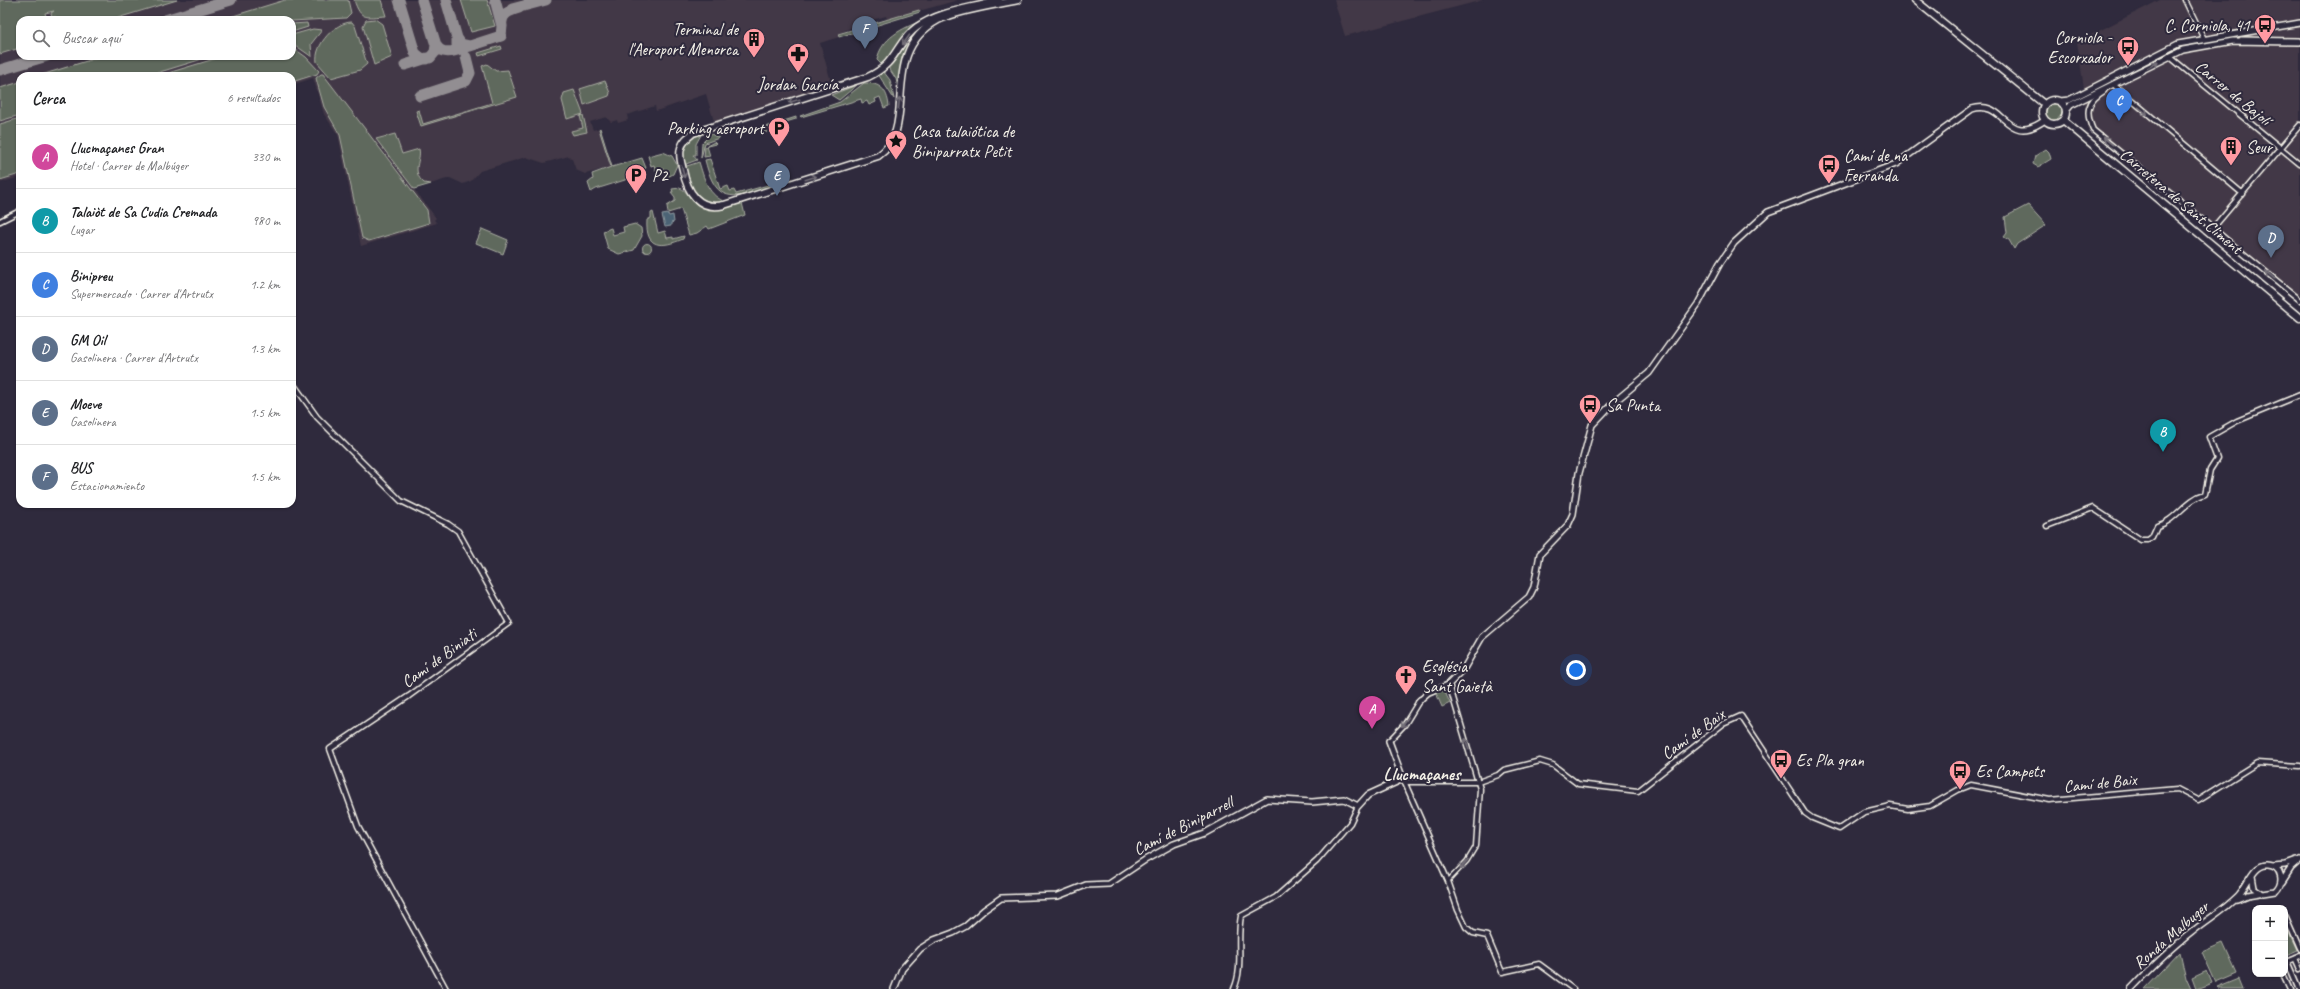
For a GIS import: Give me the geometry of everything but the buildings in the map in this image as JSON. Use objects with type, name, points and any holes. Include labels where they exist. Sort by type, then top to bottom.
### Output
[{"type":"main road","points":[[999,0],[929,20],[910,34],[883,68],[871,76],[703,128],[686,139],[681,146],[680,155],[683,173],[690,190],[698,201],[710,206],[719,206],[872,158],[886,148],[894,133],[907,52],[914,39],[929,26],[946,17],[1018,0]]},
{"type":"main road","points":[[992,6],[1008,0]]},
{"type":"main road","points":[[1914,0],[2044,104]]},
{"type":"main road","points":[[2051,100],[2060,101],[2066,111],[2063,120],[2054,124],[2045,120],[2042,110],[2044,104],[2051,100]]},
{"type":"main road","name":"Carretera de Sant Climent","points":[[2063,120],[2300,318]]},
{"type":"street","points":[[2185,0],[2204,39]]},
{"type":"street","points":[[2060,101],[2069,100],[2178,44],[2300,24]]},
{"type":"street","points":[[2300,24],[2233,37],[2233,39],[2300,41]]},
{"type":"street","points":[[2066,111],[2071,106],[2169,56],[2191,47],[2233,41],[2255,40]]},
{"type":"street","name":"Carrer de Bajolí","points":[[2169,56],[2300,164]]},
{"type":"street","points":[[2128,70],[2112,81],[2110,87],[2091,101],[2087,115],[2093,130],[2300,300]]},
{"type":"street","points":[[2110,87],[2243,194]]},
{"type":"street","points":[[2078,95],[2092,91],[2095,94]]},
{"type":"street","points":[[2085,99],[2091,101]]},
{"type":"street","points":[[1573,989],[1539,964],[1502,972],[1487,936],[1473,933],[1466,927],[1389,741],[1405,724],[1420,700],[1428,693],[1449,684],[1463,670],[1482,637],[1529,597],[1533,591],[1540,554],[1568,524],[1573,514],[1579,473],[1592,425],[1613,403],[1649,373],[1698,304],[1727,253],[1751,226],[1774,209],[1896,164],[1972,109],[1985,107],[2021,129],[2030,129],[2045,120]]},
{"type":"street","points":[[2213,228],[2300,125]]},
{"type":"street","points":[[0,221],[16,213]]},
{"type":"street","name":"Camí de Biniati","points":[[296,388],[317,417],[401,501],[448,524],[458,531],[509,623],[409,696],[330,749],[358,826],[446,989]]},
{"type":"street","points":[[2047,526],[2093,508],[2141,540],[2148,540],[2152,537],[2156,526],[2169,520],[2195,496],[2205,494],[2210,470],[2217,459],[2209,437],[2237,420],[2300,395]]},
{"type":"street","points":[[1448,881],[1467,861],[1476,846],[1480,789],[1449,684]]},
{"type":"street","name":"Camí de Baix","points":[[1478,782],[1498,775],[1504,770],[1534,761],[1544,761],[1558,768],[1578,784],[1622,790],[1641,790],[1723,724],[1741,716],[1805,812],[1812,818],[1838,829],[1864,812],[1890,806],[1908,809],[1930,806],[1958,790],[1971,785],[2050,800],[2177,789],[2198,800],[2204,798],[2257,763],[2300,766]]},
{"type":"street","points":[[1234,989],[1240,976],[1238,932],[1241,916],[1276,897],[1317,861],[1350,823],[1358,806],[1368,796],[1404,780],[1478,782]]},
{"type":"street","name":"Camí de Biniparrell","points":[[894,989],[902,969],[920,949],[934,940],[953,933],[966,926],[984,910],[1001,898],[1058,896],[1086,885],[1109,884],[1145,860],[1174,844],[1205,833],[1267,799],[1312,802],[1344,798],[1358,806]]},
{"type":"street","points":[[2300,860],[2291,868],[2278,890],[2272,893],[2261,893],[2252,884],[2252,876],[2255,870],[2261,866],[2285,865],[2300,860]]},
{"type":"street","points":[[2272,866],[2280,873],[2281,883]]},
{"type":"street","name":"Ronda Malbuger","points":[[2231,903],[2246,886],[2252,876]]},
{"type":"street","name":"Ronda Malbuger","points":[[2131,989],[2147,972],[2192,932],[2231,903],[2247,895],[2261,893]]},
{"type":"street","points":[[2288,922],[2300,949]]},
{"type":"street","points":[[2288,961],[2300,956]]},
{"type":"street","points":[[2295,958],[2300,969]]},
{"type":"street","points":[[2288,966],[2299,989]]},
{"type":"street","points":[[2284,977],[2288,988]]},
{"type":"shaded area","points":[[0,0],[958,0],[887,20],[886,16],[861,23],[838,34],[839,37],[820,43],[834,92],[716,128],[706,94],[656,111],[655,106],[627,115],[628,120],[618,123],[617,120],[611,122],[606,117],[590,122],[593,130],[600,128],[612,167],[585,174],[576,170],[572,159],[569,156],[544,163],[526,157],[480,171],[471,181],[463,184],[450,178],[414,189],[436,218],[434,220],[437,223],[361,246],[338,135],[324,114],[313,78],[296,84],[296,72],[16,72],[16,178],[0,183]]},
{"type":"shaded area","points":[[1334,0],[1483,0],[1345,36]]},
{"type":"shaded area","points":[[2160,0],[2300,0],[2300,301],[2087,129],[2084,88],[2077,42]]},
{"type":"green space","points":[[0,0],[177,0],[124,16],[52,16],[51,13],[54,11],[45,13],[46,16],[16,16],[16,49],[0,54]]},
{"type":"green space","points":[[285,0],[348,0],[351,13],[346,18],[296,21],[296,16],[233,16]]},
{"type":"green space","points":[[354,0],[381,0],[386,16],[369,17],[362,15],[359,12]]},
{"type":"green space","points":[[461,0],[487,0],[495,26],[471,32]]},
{"type":"green space","points":[[919,10],[920,12],[839,37],[838,34]]},
{"type":"green space","points":[[375,19],[382,24],[392,57],[374,65],[363,26],[366,20]]},
{"type":"green space","points":[[921,21],[883,66],[877,60],[879,52],[888,40],[900,31]]},
{"type":"green space","points":[[352,22],[355,26],[367,64],[360,70],[331,78],[317,62],[319,49],[322,42],[333,30],[345,23]]},
{"type":"green space","points":[[307,23],[308,27],[296,31],[296,24]]},
{"type":"green space","points":[[313,29],[322,30],[311,44],[312,57],[296,46],[296,34]]},
{"type":"green space","points":[[907,41],[909,42],[901,63],[898,88],[896,79],[888,67]]},
{"type":"green space","points":[[501,46],[502,49],[479,56],[478,53]]},
{"type":"green space","points":[[296,50],[306,57],[319,71],[317,74],[296,81],[296,72],[171,72],[211,60],[296,60]]},
{"type":"green space","points":[[90,60],[199,60],[160,72],[51,72]]},
{"type":"green space","points":[[487,64],[496,71],[508,70],[517,97],[421,126],[416,111],[419,110],[423,124],[492,103],[482,66]]},
{"type":"green space","points":[[883,71],[890,80],[894,99],[878,74]]},
{"type":"green space","points":[[323,74],[427,210],[429,223],[369,241],[362,238],[340,135],[324,107],[316,78]]},
{"type":"green space","points":[[605,81],[610,93],[609,96],[584,105],[580,89]]},
{"type":"green space","points":[[16,83],[16,116],[0,121],[0,88]]},
{"type":"green space","points":[[864,83],[874,84],[882,88],[888,100],[889,106],[884,108],[880,97],[875,99],[876,102],[869,105],[867,101],[862,103],[861,99],[801,117],[800,116],[840,102]]},
{"type":"green space","points":[[857,85],[839,100],[831,95]]},
{"type":"green space","points":[[574,90],[583,114],[567,119],[562,100],[564,93]]},
{"type":"green space","points":[[2054,104],[2060,106],[2062,112],[2060,118],[2054,120],[2048,118],[2046,112],[2048,106]]},
{"type":"green space","points":[[583,115],[587,132],[573,135],[571,131],[583,128],[580,116]]},
{"type":"green space","points":[[796,117],[796,119],[766,128],[767,132],[764,133],[765,127]]},
{"type":"green space","points":[[16,119],[16,175],[0,180],[0,124]]},
{"type":"green space","points":[[600,128],[612,167],[642,158],[646,168],[640,170],[641,175],[596,189],[591,192],[588,183],[593,179],[592,174],[611,167],[599,129]]},
{"type":"green space","points":[[702,133],[696,144],[696,155],[693,155],[697,160],[686,164],[687,166],[699,162],[707,184],[713,194],[723,201],[722,203],[712,203],[704,200],[697,194],[687,178],[684,168],[684,149],[691,139]]},
{"type":"green space","points":[[395,134],[402,154],[419,149],[418,174],[424,183],[431,184],[414,189],[376,139]]},
{"type":"green space","points":[[711,134],[719,138],[705,143],[701,158],[702,143]]},
{"type":"green space","points":[[714,142],[716,144],[707,146],[710,156],[704,157],[705,147]]},
{"type":"green space","points":[[2046,149],[2049,152],[2051,159],[2038,167],[2033,164],[2035,156]]},
{"type":"green space","points":[[663,152],[672,156],[677,165],[673,174],[666,178],[667,171],[663,169],[656,171],[654,165],[651,166],[648,156]]},
{"type":"green space","points":[[710,159],[720,189],[728,186],[730,191],[734,190],[736,194],[775,184],[766,189],[744,195],[727,195],[716,187],[712,180],[705,160]]},
{"type":"green space","points":[[680,188],[686,192],[698,206],[710,210],[723,209],[742,203],[745,215],[709,229],[707,226],[697,233],[689,235],[681,209],[668,213],[667,206],[675,201],[675,197],[671,192],[673,192],[672,189]]},
{"type":"green space","points":[[2028,205],[2046,225],[2017,244],[2014,249],[2009,240],[2004,237],[2007,233],[2005,217]]},
{"type":"green space","points":[[653,212],[658,233],[665,231],[667,238],[673,237],[673,239],[684,236],[683,239],[662,245],[656,244],[652,241],[647,230],[647,220],[651,218],[651,213]]},
{"type":"green space","points":[[635,224],[641,228],[642,236],[634,250],[619,254],[608,249],[603,231],[611,228],[613,235],[624,232],[623,227]]},
{"type":"green space","points":[[482,229],[508,240],[503,254],[476,243]]},
{"type":"green space","points":[[647,243],[652,248],[647,253],[642,248]]},
{"type":"green space","points":[[1444,690],[1450,703],[1442,707],[1436,693]]},
{"type":"green space","points":[[2288,931],[2297,951],[2288,955]]},
{"type":"green space","points":[[2223,943],[2237,974],[2216,983],[2202,952]]},
{"type":"green space","points":[[2180,952],[2186,978],[2191,989],[2145,989]]},
{"type":"green space","points":[[2207,971],[2212,983],[2196,989],[2192,978]]},
{"type":"green space","points":[[2239,979],[2243,989],[2217,988]]},
{"type":"water","points":[[668,214],[669,216],[673,215],[674,222],[671,223],[671,226],[665,227],[662,215]]},
{"type":"taxiway","points":[[178,16],[231,0]]},
{"type":"taxiway","points":[[399,0],[415,53],[421,58],[426,59]]},
{"type":"taxiway","points":[[422,0],[436,45]]},
{"type":"taxiway","points":[[446,0],[457,38],[457,45]]},
{"type":"taxiway","points":[[495,0],[502,26],[502,19],[504,16],[519,8]]},
{"type":"taxiway","points":[[512,9],[546,0]]},
{"type":"taxiway","points":[[470,46],[501,36],[502,26]]},
{"type":"taxiway","points":[[430,58],[435,52],[436,45],[439,49],[447,52],[452,52],[470,46],[461,44],[457,38]]},
{"type":"taxiway","points":[[420,96],[466,81],[470,73],[466,57]]},
{"type":"taxiway","points":[[405,65],[427,58]]},
{"type":"taxiway","points":[[0,70],[34,60]]},
{"type":"place","name":"C. Corniola, 41","points":[[2265,44]]},
{"type":"place","name":"BUS","points":[[865,49]]},
{"type":"place","name":"Terminal de l'Aeroport Menorca","points":[[754,58]]},
{"type":"place","name":"Corniola - Escorxador","points":[[2128,66]]},
{"type":"place","name":"Jordan García","points":[[798,74]]},
{"type":"place","name":"Binipreu","points":[[2119,121]]},
{"type":"place","name":"Parking aeroport","points":[[779,148]]},
{"type":"place","name":"Casa talaiótica de Biniparratx Petit","points":[[896,160]]},
{"type":"place","name":"Seur","points":[[2231,166]]},
{"type":"place","name":"Camí de na Ferranda","points":[[1829,184]]},
{"type":"place","name":"P2","points":[[636,194]]},
{"type":"place","name":"Moeve","points":[[777,196]]},
{"type":"place","name":"GM Oil","points":[[2271,258]]},
{"type":"place","name":"Sa Punta","points":[[1590,424]]},
{"type":"place","name":"Talaiòt de Sa Cudia Cremada","points":[[2163,452]]},
{"type":"place","name":"Església Sant Gaietà","points":[[1406,696]]},
{"type":"place","name":"Llucmaçanes Gran","points":[[1372,729]]},
{"type":"place","name":"Es Pla gran","points":[[1781,780]]},
{"type":"place","name":"Es Campets","points":[[1960,790]]},
{"type":"district","name":"Llucmaçanes","points":[[1422,774]]}]
